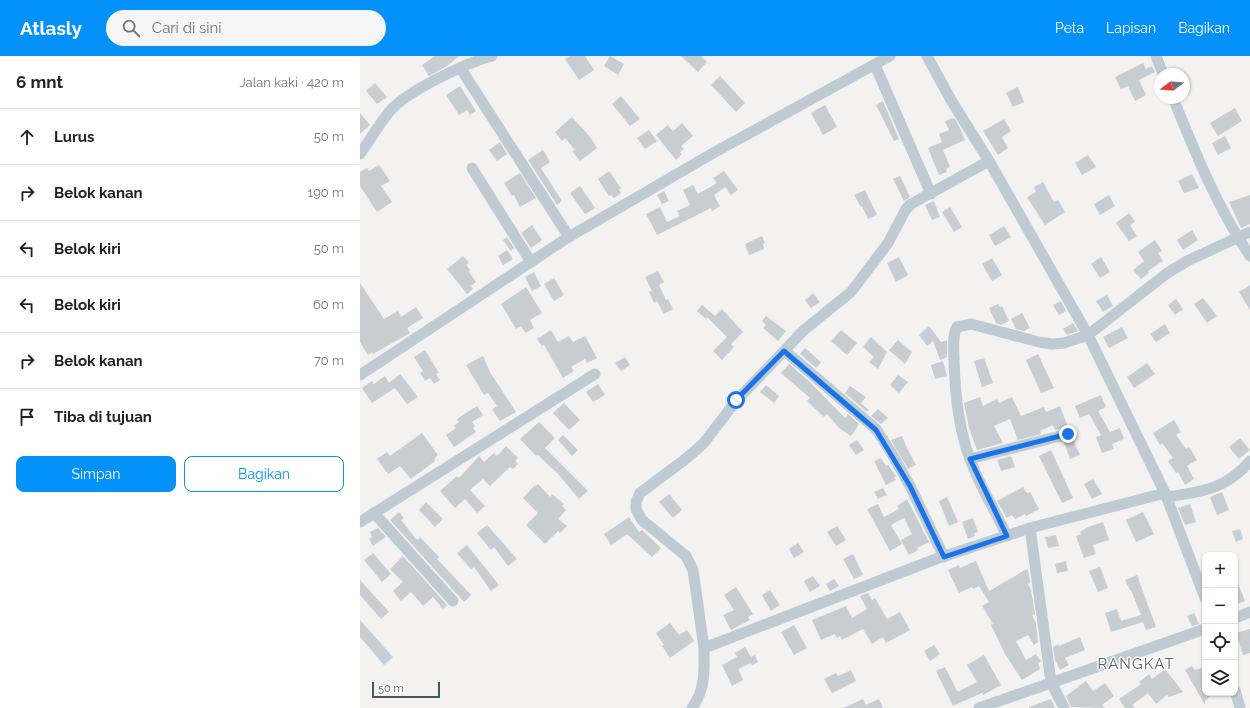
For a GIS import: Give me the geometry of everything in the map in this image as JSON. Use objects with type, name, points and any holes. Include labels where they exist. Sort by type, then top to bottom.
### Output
[{"type":"street","points":[[360,154],[390,111],[399,102],[413,92],[492,56]]},
{"type":"street","points":[[360,374],[569,237],[715,152],[890,56]]},
{"type":"street","points":[[927,56],[951,100],[989,161],[1088,335],[1166,495],[1202,590]]},
{"type":"street","points":[[1156,56],[1161,68]]},
{"type":"street","points":[[875,65],[931,194]]},
{"type":"street","points":[[461,69],[569,237]]},
{"type":"street","points":[[1175,104],[1202,169],[1238,238],[1250,256]]},
{"type":"street","points":[[692,708],[703,689],[704,648],[693,570],[686,556],[642,520],[636,509],[636,502],[640,493],[703,444],[736,400],[804,330],[851,292],[888,243],[906,209],[916,200],[931,194],[989,161]]},
{"type":"street","points":[[472,168],[531,262]]},
{"type":"street","points":[[1007,536],[970,459],[960,425],[956,392],[954,335],[957,327],[972,324],[1052,344],[1064,343],[1088,335],[1166,274],[1187,261],[1250,232]]},
{"type":"street","points":[[784,351],[876,430],[910,486],[944,557]]},
{"type":"street","points":[[360,522],[595,374]]},
{"type":"street","points":[[970,459],[1068,434]]},
{"type":"street","points":[[704,648],[944,557],[1030,528],[1166,495],[1208,490],[1224,484],[1237,475],[1250,461]]},
{"type":"street","points":[[374,513],[453,601]]},
{"type":"street","points":[[1030,528],[1051,682],[1064,708]]},
{"type":"street","points":[[1238,617],[1250,612]]},
{"type":"street","points":[[979,708],[1202,630]]},
{"type":"street","points":[[1237,696],[1240,708]]},
{"type":"building","points":[[435,56],[459,56],[447,66],[429,76],[422,65]]},
{"type":"building","points":[[570,56],[585,56],[594,70],[579,80],[565,59]]},
{"type":"building","points":[[610,56],[624,64],[618,75],[604,66]]},
{"type":"building","points":[[681,56],[701,56],[707,62],[698,72]]},
{"type":"building","points":[[1143,63],[1146,69],[1152,66],[1154,70],[1154,72],[1139,80],[1146,95],[1135,101],[1128,86],[1121,89],[1115,77]]},
{"type":"building","points":[[720,76],[745,103],[736,112],[711,85]]},
{"type":"building","points":[[375,83],[387,97],[377,104],[366,91]]},
{"type":"building","points":[[460,86],[476,111],[470,115],[467,110],[459,115],[446,95]]},
{"type":"building","points":[[1018,87],[1024,102],[1013,107],[1006,93]]},
{"type":"building","points":[[621,96],[640,119],[630,126],[612,104]]},
{"type":"building","points":[[883,101],[899,139],[894,141],[876,105]]},
{"type":"building","points":[[825,105],[837,127],[823,135],[811,113]]},
{"type":"building","points":[[1235,108],[1242,121],[1218,136],[1210,123]]},
{"type":"building","points":[[360,113],[370,125],[360,134]]},
{"type":"building","points":[[572,117],[590,137],[597,148],[580,161],[572,151],[575,150],[565,138],[562,141],[555,132]]},
{"type":"building","points":[[952,118],[955,119],[965,140],[943,150],[950,167],[946,169],[947,172],[939,175],[928,148],[942,142],[939,134],[949,130],[945,121]]},
{"type":"building","points":[[1004,119],[1011,131],[1002,137],[1008,148],[998,155],[983,131]]},
{"type":"building","points":[[682,123],[693,136],[681,146],[684,149],[680,152],[682,154],[676,160],[656,135],[668,125],[673,131]]},
{"type":"building","points":[[649,130],[657,141],[645,149],[637,138]]},
{"type":"building","points":[[1225,136],[1231,148],[1218,155],[1212,143]]},
{"type":"building","points":[[500,142],[507,154],[497,161],[489,150]]},
{"type":"building","points":[[543,150],[550,162],[541,168],[562,201],[557,205],[528,160]]},
{"type":"building","points":[[1088,155],[1096,167],[1082,175],[1075,163]]},
{"type":"building","points":[[379,165],[390,181],[381,186],[392,202],[377,212],[360,186],[360,172],[367,168],[369,171]]},
{"type":"building","points":[[609,171],[621,188],[619,190],[621,193],[614,198],[611,195],[609,196],[598,179]]},
{"type":"building","points":[[724,171],[738,190],[731,195],[725,187],[714,195],[720,206],[712,211],[711,208],[657,235],[646,214],[660,207],[667,222],[680,216],[677,211],[690,205],[683,190],[693,185],[698,194],[717,183],[713,178]]},
{"type":"building","points":[[520,173],[536,198],[520,207],[514,195],[512,196],[504,183]]},
{"type":"building","points":[[1192,174],[1199,188],[1184,193],[1178,181]]},
{"type":"building","points":[[900,176],[910,197],[904,201],[893,179]]},
{"type":"building","points":[[1043,182],[1054,202],[1058,200],[1065,212],[1045,225],[1027,197],[1036,192],[1034,187]]},
{"type":"building","points":[[580,186],[595,208],[585,214],[570,193]]},
{"type":"building","points":[[865,190],[877,215],[868,219],[862,206],[861,207],[854,195]]},
{"type":"building","points":[[664,191],[669,201],[662,204],[657,195]]},
{"type":"building","points":[[1109,195],[1115,206],[1100,215],[1094,204]]},
{"type":"building","points":[[1250,195],[1250,224],[1241,228],[1229,202]]},
{"type":"building","points":[[934,201],[940,217],[932,220],[925,205]]},
{"type":"building","points":[[950,207],[962,227],[954,232],[942,212]]},
{"type":"building","points":[[1129,213],[1135,221],[1130,225],[1137,236],[1129,241],[1116,223]]},
{"type":"building","points":[[532,225],[542,240],[531,248],[521,233]]},
{"type":"building","points":[[1004,226],[1011,237],[995,246],[989,235]]},
{"type":"building","points":[[1192,230],[1198,240],[1183,250],[1177,240]]},
{"type":"building","points":[[762,236],[765,243],[763,244],[764,249],[749,255],[745,244]]},
{"type":"building","points":[[507,237],[514,248],[511,251],[503,240]]},
{"type":"building","points":[[1155,240],[1162,251],[1158,253],[1163,261],[1148,271],[1149,273],[1141,279],[1133,270],[1144,261],[1138,252]]},
{"type":"building","points":[[507,250],[513,259],[503,265],[498,256]]},
{"type":"building","points":[[463,256],[469,263],[466,265],[476,282],[471,286],[473,289],[467,294],[447,269]]},
{"type":"building","points":[[899,257],[908,275],[896,282],[887,263]]},
{"type":"building","points":[[1101,257],[1110,272],[1100,278],[1091,264]]},
{"type":"building","points":[[992,258],[1002,275],[992,281],[982,264]]},
{"type":"building","points":[[658,271],[664,282],[659,285],[666,300],[668,299],[673,309],[664,314],[657,301],[654,303],[649,292],[652,291],[645,277]]},
{"type":"building","points":[[534,272],[541,286],[532,291],[525,277]]},
{"type":"building","points":[[554,278],[564,295],[554,301],[544,284]]},
{"type":"building","points":[[360,283],[384,319],[398,311],[401,317],[416,307],[423,318],[407,328],[410,333],[373,354],[372,352],[368,355],[360,342]]},
{"type":"building","points":[[1250,285],[1250,310],[1239,292]]},
{"type":"building","points":[[526,287],[542,313],[530,320],[534,328],[525,333],[521,326],[516,329],[501,304]]},
{"type":"building","points":[[813,293],[820,302],[811,308],[805,300]]},
{"type":"building","points":[[1107,295],[1113,306],[1103,312],[1096,301]]},
{"type":"building","points":[[1203,298],[1217,316],[1207,323],[1194,304]]},
{"type":"building","points":[[1176,299],[1183,309],[1175,315],[1168,305]]},
{"type":"building","points":[[1061,301],[1066,311],[1059,315],[1053,305]]},
{"type":"building","points":[[998,304],[1000,307],[1002,306],[1009,321],[1001,325],[996,323],[989,308]]},
{"type":"building","points":[[702,305],[715,316],[722,309],[743,332],[731,344],[734,347],[722,360],[713,351],[727,337],[707,317],[706,319],[697,311]]},
{"type":"building","points":[[1022,313],[1030,328],[1024,331],[1016,329],[1011,319]]},
{"type":"building","points":[[766,316],[786,331],[778,341],[763,328],[766,325],[762,321]]},
{"type":"building","points":[[1073,323],[1078,331],[1067,335],[1063,329]]},
{"type":"building","points":[[1165,324],[1170,333],[1156,342],[1150,334]]},
{"type":"building","points":[[929,326],[941,342],[947,340],[947,357],[940,360],[933,341],[927,346],[919,335]]},
{"type":"building","points":[[1122,327],[1128,338],[1109,348],[1103,337]]},
{"type":"building","points":[[551,330],[558,342],[569,336],[573,342],[585,336],[597,358],[587,363],[585,359],[571,367],[574,371],[563,378],[544,345],[542,346],[537,339]]},
{"type":"building","points":[[841,330],[857,343],[847,355],[831,341]]},
{"type":"building","points":[[871,337],[887,352],[878,369],[869,362],[874,357],[863,347]]},
{"type":"building","points":[[898,340],[912,352],[905,364],[889,350]]},
{"type":"building","points":[[805,348],[821,362],[816,368],[800,354]]},
{"type":"building","points":[[425,350],[439,373],[436,374],[440,380],[434,384],[430,378],[425,381],[420,373],[423,371],[414,357]]},
{"type":"building","points":[[1038,354],[1054,388],[1041,393],[1026,360]]},
{"type":"building","points":[[483,356],[490,372],[516,412],[500,421],[492,409],[497,406],[488,393],[484,395],[466,365]]},
{"type":"building","points":[[625,357],[630,365],[621,371],[615,363]]},
{"type":"building","points":[[984,358],[993,383],[982,387],[974,361]]},
{"type":"building","points":[[943,361],[947,376],[935,379],[931,365]]},
{"type":"building","points":[[1147,363],[1155,374],[1134,388],[1127,377]]},
{"type":"building","points":[[789,364],[809,381],[845,418],[848,414],[859,424],[851,436],[839,428],[827,414],[824,417],[807,401],[810,398],[781,373]]},
{"type":"building","points":[[400,374],[418,397],[407,404],[395,388],[372,403],[362,388],[372,381],[374,384],[385,376],[389,383]]},
{"type":"building","points":[[898,375],[908,382],[899,393],[890,385]]},
{"type":"building","points":[[598,384],[605,395],[593,402],[586,392]]},
{"type":"building","points":[[766,385],[779,396],[774,403],[760,392]]},
{"type":"building","points":[[850,386],[866,397],[861,403],[869,410],[867,412],[845,393]]},
{"type":"building","points":[[1101,395],[1106,407],[1098,411],[1110,432],[1120,428],[1124,439],[1112,444],[1114,449],[1102,453],[1096,437],[1101,435],[1089,414],[1080,418],[1075,406]]},
{"type":"building","points":[[980,397],[983,406],[997,399],[999,403],[1012,397],[1021,416],[1044,407],[1046,412],[1060,406],[1068,427],[1055,430],[1053,425],[1040,431],[1041,434],[1018,440],[1010,419],[994,426],[1003,443],[977,450],[969,428],[964,403]]},
{"type":"building","points":[[564,403],[580,420],[569,430],[553,413]]},
{"type":"building","points":[[477,406],[483,415],[472,422],[475,426],[473,428],[476,432],[454,447],[446,435],[456,428],[454,426],[459,422],[457,419]]},
{"type":"building","points":[[878,409],[888,418],[881,424],[871,416]]},
{"type":"building","points":[[1174,420],[1181,432],[1176,435],[1186,449],[1189,447],[1197,460],[1187,466],[1194,479],[1185,485],[1178,472],[1176,473],[1168,461],[1173,458],[1162,443],[1160,445],[1153,433]]},
{"type":"building","points":[[539,422],[555,438],[545,448],[588,491],[579,499],[559,475],[538,455],[536,456],[520,439]]},
{"type":"building","points":[[422,433],[438,455],[434,459],[435,461],[411,479],[400,466],[388,474],[377,459],[387,452],[390,456]]},
{"type":"building","points":[[563,435],[578,450],[572,456],[558,440]]},
{"type":"building","points":[[902,436],[916,465],[908,469],[891,440]]},
{"type":"building","points":[[1240,438],[1250,450],[1239,459],[1229,447]]},
{"type":"building","points":[[1073,439],[1080,455],[1070,459],[1064,442]]},
{"type":"building","points":[[857,440],[864,450],[856,455],[849,445]]},
{"type":"building","points":[[506,446],[518,458],[515,461],[518,464],[513,469],[510,467],[490,486],[483,479],[470,490],[485,506],[477,513],[465,499],[455,508],[440,491],[457,476],[459,478],[479,456],[484,462],[494,453],[497,456]]},
{"type":"building","points":[[1051,450],[1073,498],[1062,503],[1039,456]]},
{"type":"building","points":[[1011,456],[1015,467],[1001,471],[997,460]]},
{"type":"building","points":[[881,458],[886,466],[888,465],[896,476],[894,477],[896,480],[886,485],[874,461]]},
{"type":"building","points":[[1093,479],[1102,494],[1092,499],[1084,484]]},
{"type":"building","points":[[538,484],[550,497],[552,494],[564,504],[562,506],[566,510],[558,519],[567,526],[560,533],[558,531],[545,544],[526,525],[538,513],[523,498],[535,485],[536,486]]},
{"type":"building","points":[[1023,487],[1027,493],[1030,492],[1039,509],[1026,516],[1025,514],[1015,519],[1012,515],[1007,518],[997,501]]},
{"type":"building","points":[[883,488],[887,495],[878,499],[874,492]]},
{"type":"building","points":[[1222,492],[1229,510],[1217,515],[1210,497]]},
{"type":"building","points":[[669,494],[682,510],[673,518],[659,502]]},
{"type":"building","points":[[947,497],[958,522],[949,526],[939,501]]},
{"type":"building","points":[[907,499],[929,542],[917,548],[918,550],[909,555],[901,540],[912,534],[904,518],[891,525],[902,544],[890,551],[867,509],[878,504],[884,517],[899,509],[897,506]]},
{"type":"building","points":[[426,502],[443,519],[435,527],[419,510]]},
{"type":"building","points":[[1190,504],[1196,522],[1185,525],[1178,508]]},
{"type":"building","points":[[399,512],[404,518],[401,520],[417,540],[420,537],[439,557],[437,559],[471,595],[464,602],[390,520]]},
{"type":"building","points":[[1143,512],[1154,534],[1136,542],[1126,520]]},
{"type":"building","points":[[629,517],[639,532],[642,530],[661,548],[652,557],[627,534],[611,545],[604,534]]},
{"type":"building","points":[[973,518],[978,532],[974,533],[975,536],[968,539],[962,522]]},
{"type":"building","points":[[1103,522],[1109,540],[1093,545],[1096,554],[1084,558],[1076,536],[1081,534],[1080,532],[1088,527]]},
{"type":"building","points":[[487,525],[517,559],[508,566],[494,547],[491,550],[477,533]]},
{"type":"building","points":[[837,526],[846,540],[836,546],[827,532]]},
{"type":"building","points":[[378,528],[386,537],[373,546],[369,539],[372,537],[370,532]]},
{"type":"building","points":[[1240,529],[1243,539],[1236,542],[1232,531]]},
{"type":"building","points":[[1056,535],[1059,546],[1048,548],[1045,537]]},
{"type":"building","points":[[798,543],[804,552],[794,558],[789,549]]},
{"type":"building","points":[[467,545],[499,585],[491,591],[474,567],[471,569],[457,553]]},
{"type":"building","points":[[373,553],[391,574],[382,582],[364,560]]},
{"type":"building","points":[[853,554],[863,575],[854,579],[843,559]]},
{"type":"building","points":[[403,556],[447,605],[443,609],[433,597],[423,606],[411,592],[401,601],[393,591],[403,582],[390,569]]},
{"type":"building","points":[[976,561],[989,591],[1027,569],[1029,574],[1030,583],[1028,584],[1031,590],[1035,614],[1032,615],[1036,623],[1038,642],[1034,645],[1028,635],[1016,641],[1026,660],[1036,654],[1041,661],[1038,663],[1040,669],[1022,680],[1005,654],[991,625],[993,624],[982,606],[989,602],[979,586],[973,589],[972,587],[959,593],[948,570],[959,565],[960,568]]},
{"type":"building","points":[[1066,561],[1068,571],[1057,573],[1055,564]]},
{"type":"building","points":[[1100,567],[1108,588],[1098,592],[1089,571]]},
{"type":"building","points":[[1137,575],[1156,627],[1146,630],[1143,622],[1111,632],[1105,613],[1117,609],[1121,621],[1141,615],[1131,590],[1125,580]]},
{"type":"building","points":[[813,576],[820,586],[810,592],[804,581]]},
{"type":"building","points":[[834,579],[839,586],[830,591],[826,584]]},
{"type":"building","points":[[360,580],[389,612],[381,619],[360,595]]},
{"type":"building","points":[[1238,584],[1245,601],[1238,604]]},
{"type":"building","points":[[736,587],[753,614],[748,617],[750,620],[731,630],[723,615],[734,610],[724,595]]},
{"type":"building","points":[[770,590],[780,605],[771,611],[762,595]]},
{"type":"building","points":[[868,593],[872,600],[875,598],[887,619],[900,612],[910,630],[886,643],[883,637],[872,644],[863,629],[842,640],[840,636],[837,638],[835,634],[821,640],[812,620],[846,606],[852,618],[867,609],[860,596]]},
{"type":"building","points":[[1194,613],[1199,624],[1192,626],[1187,616]]},
{"type":"building","points":[[360,620],[393,657],[384,665],[360,637]]},
{"type":"building","points":[[670,623],[679,635],[687,630],[694,641],[670,658],[656,633]]},
{"type":"building","points":[[794,625],[807,648],[794,655],[781,632]]},
{"type":"building","points":[[1250,629],[1250,653],[1243,655],[1238,639],[1238,632]]},
{"type":"building","points":[[1080,637],[1085,650],[1065,658],[1069,665],[1060,670],[1055,660],[1053,647]]},
{"type":"building","points":[[934,645],[940,654],[930,661],[924,651]]},
{"type":"building","points":[[745,647],[751,657],[755,655],[758,662],[752,665],[751,663],[738,669],[743,680],[732,686],[722,665],[737,657],[735,653]]},
{"type":"building","points":[[984,655],[1001,685],[983,695],[982,693],[953,706],[936,671],[945,667],[957,691],[959,691],[977,682],[967,665]]},
{"type":"building","points":[[1192,666],[1195,670],[1202,668],[1202,696],[1211,696],[1205,701],[1205,705],[1185,670]]},
{"type":"building","points":[[1165,669],[1183,692],[1169,697],[1167,695],[1156,704],[1148,693],[1132,705],[1135,708],[1125,708],[1119,699],[1141,684],[1139,682],[1149,674],[1152,679]]},
{"type":"building","points":[[851,670],[856,681],[832,693],[824,679],[836,673],[838,676]]},
{"type":"building","points":[[1086,681],[1093,691],[1105,683],[1114,696],[1102,705],[1105,708],[1071,707],[1066,696]]},
{"type":"building","points":[[863,699],[866,705],[879,699],[883,708],[843,708]]},
{"type":"building","points":[[1051,699],[1055,708],[1029,708],[1029,707]]},
{"type":"district","name":"RANGKAT","points":[[1136,664]]},
{"type":"route","points":[[736,400],[784,351],[811,376],[876,430],[891,452],[910,486],[944,557],[1007,536],[970,459],[1068,434]]}]
